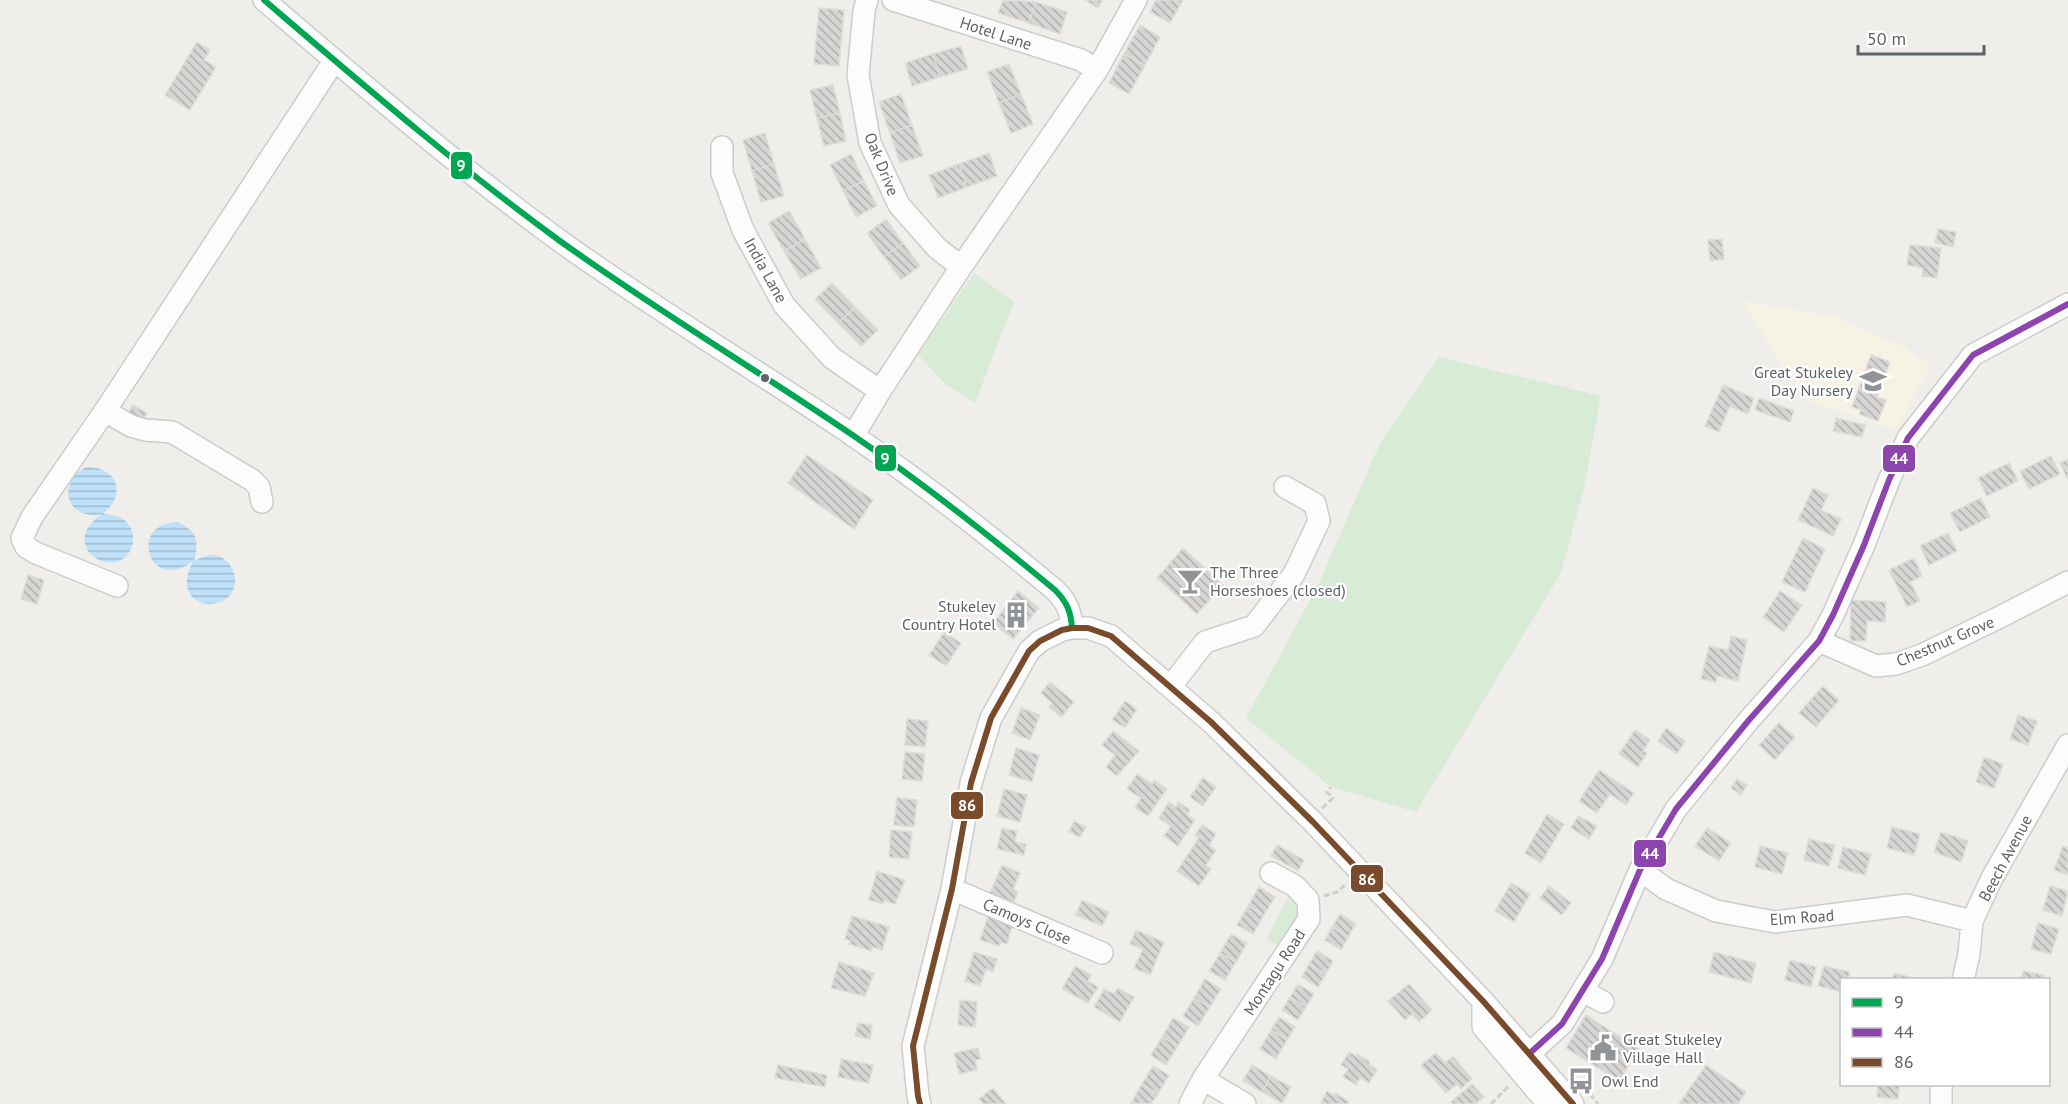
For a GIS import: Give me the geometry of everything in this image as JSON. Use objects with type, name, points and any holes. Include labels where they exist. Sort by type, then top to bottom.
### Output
[{"type":"street","points":[[264,0],[476,178],[561,242],[679,324],[853,436],[966,517],[1055,590],[1071,613],[1072,628]]},
{"type":"street","name":"Oak Drive","points":[[867,0],[858,75],[870,142],[899,205],[937,248],[961,267]]},
{"type":"street","name":"Hotel Lane","points":[[893,0],[1081,60],[1096,70]]},
{"type":"street","points":[[853,436],[961,267],[1096,70],[1136,0]]},
{"type":"street","points":[[117,586],[36,553],[26,547],[22,538],[32,517],[105,411],[334,61]]},
{"type":"street","name":"India Lane","points":[[722,147],[722,173],[743,230],[784,305],[832,358],[880,391]]},
{"type":"street","points":[[1530,1053],[1562,1024],[1602,959],[1640,870],[1676,809],[1749,720],[1819,641],[1864,545],[1888,480],[1908,438],[1972,355],[2068,304]]},
{"type":"street","points":[[105,411],[131,426],[145,430],[172,432],[252,480],[259,487],[262,502]]},
{"type":"street","points":[[1171,686],[1206,642],[1254,626],[1294,574],[1318,521],[1316,504],[1285,487]]},
{"type":"street","name":"Chestnut Grove","points":[[1819,641],[1876,666],[1896,664],[1922,655],[2068,582]]},
{"type":"street","points":[[920,1104],[913,1046],[952,889],[971,783],[992,718],[1029,651],[1051,635],[1072,628],[1088,628],[1111,636],[1211,722],[1313,822],[1483,1001],[1573,1104]]},
{"type":"street","name":"Beech Avenue","points":[[1963,978],[1969,954],[1972,921],[1992,878],[2068,745]]},
{"type":"street","name":"Elm Road","points":[[1640,870],[1666,889],[1716,911],[1776,922],[1907,905],[1972,921]]},
{"type":"street","points":[[1271,873],[1295,886],[1308,900]]},
{"type":"street","name":"Camoys Close","points":[[952,889],[1102,952]]},
{"type":"street","name":"Montagu Road","points":[[1190,1104],[1203,1079],[1309,919],[1308,900]]},
{"type":"street","points":[[1583,990],[1603,1002]]},
{"type":"street","points":[[1483,1001],[1483,1027],[1548,1104]]},
{"type":"street","points":[[1203,1079],[1245,1104]]},
{"type":"street","points":[[1941,1086],[1941,1104]]},
{"type":"path","points":[[1318,811],[1333,798],[1327,792],[1331,787]]},
{"type":"path","points":[[1308,900],[1337,892],[1352,879]]},
{"type":"path","points":[[1491,1104],[1524,1074]]},
{"type":"shaded area","points":[[1742,301],[1833,316],[1906,348],[1930,366],[1897,430],[1803,399]]},
{"type":"green space","points":[[974,273],[1014,302],[975,403],[945,384],[918,355]]},
{"type":"green space","points":[[1439,357],[1601,396],[1584,488],[1561,573],[1416,812],[1331,787],[1246,718],[1318,585],[1380,443]]},
{"type":"green space","points":[[1290,894],[1301,905],[1302,916],[1283,949],[1266,939]]},
{"type":"water","points":[[86,467],[106,472],[115,483],[117,490],[115,498],[103,514],[122,518],[130,527],[133,541],[124,559],[114,562],[103,561],[93,556],[87,548],[85,538],[89,526],[102,514],[90,515],[80,512],[69,500],[68,491],[70,482],[76,474]]},
{"type":"water","points":[[178,522],[193,533],[196,543],[194,561],[212,555],[224,559],[230,565],[235,579],[233,591],[225,599],[215,603],[205,603],[195,599],[188,591],[187,578],[193,561],[178,569],[165,569],[156,564],[150,555],[149,544],[152,533],[162,525]]},
{"type":"building","points":[[1003,0],[1036,2],[1029,23],[998,13]]},
{"type":"building","points":[[1085,0],[1102,0],[1098,8]]},
{"type":"building","points":[[1156,0],[1183,0],[1170,23],[1150,12]]},
{"type":"building","points":[[1036,2],[1067,12],[1060,34],[1029,23]]},
{"type":"building","points":[[819,8],[844,10],[839,66],[814,64]]},
{"type":"building","points":[[1140,25],[1160,37],[1145,65],[1124,54]]},
{"type":"building","points":[[197,42],[210,50],[204,60],[216,67],[190,110],[165,95]]},
{"type":"building","points":[[961,46],[968,69],[940,77],[933,54]]},
{"type":"building","points":[[933,54],[940,77],[912,86],[905,63]]},
{"type":"building","points":[[1124,54],[1145,65],[1129,94],[1109,83]]},
{"type":"building","points":[[1009,64],[1021,94],[999,103],[987,72]]},
{"type":"building","points":[[833,85],[840,113],[817,118],[810,90]]},
{"type":"building","points":[[901,94],[912,125],[890,133],[879,102]]},
{"type":"building","points":[[1021,94],[1033,124],[1011,133],[999,103]]},
{"type":"building","points":[[840,113],[846,141],[824,146],[817,118]]},
{"type":"building","points":[[912,125],[923,156],[900,163],[890,133]]},
{"type":"building","points":[[765,133],[774,164],[752,171],[743,140]]},
{"type":"building","points":[[989,153],[997,176],[967,187],[959,164]]},
{"type":"building","points":[[851,154],[864,181],[843,191],[830,165]]},
{"type":"building","points":[[774,164],[784,196],[761,202],[752,171]]},
{"type":"building","points":[[959,164],[967,187],[938,198],[929,175]]},
{"type":"building","points":[[864,181],[877,206],[856,217],[843,191]]},
{"type":"building","points":[[789,211],[805,239],[784,251],[768,223]]},
{"type":"building","points":[[886,219],[903,243],[884,257],[867,233]]},
{"type":"building","points":[[1938,229],[1956,232],[1953,247],[1935,243]]},
{"type":"building","points":[[805,239],[821,268],[801,279],[784,251]]},
{"type":"building","points":[[1722,239],[1724,259],[1710,261],[1708,240]]},
{"type":"building","points":[[903,243],[920,266],[901,280],[884,257]]},
{"type":"building","points":[[1910,245],[1941,248],[1937,278],[1922,276],[1923,268],[1907,265]]},
{"type":"building","points":[[832,283],[855,307],[838,323],[815,299]]},
{"type":"building","points":[[855,307],[878,330],[861,346],[838,323]]},
{"type":"building","points":[[1871,355],[1890,362],[1877,397],[1886,400],[1878,421],[1859,414],[1861,410],[1852,407]]},
{"type":"building","points":[[1723,385],[1754,398],[1748,414],[1730,406],[1719,432],[1705,426]]},
{"type":"building","points":[[1759,398],[1794,411],[1790,422],[1755,410]]},
{"type":"building","points":[[133,405],[147,413],[140,424],[126,416]]},
{"type":"building","points":[[1836,418],[1865,425],[1862,437],[1833,431]]},
{"type":"building","points":[[807,455],[873,500],[854,529],[788,483]]},
{"type":"building","points":[[2051,456],[2060,474],[2029,489],[2020,471]]},
{"type":"building","points":[[2068,459],[2068,480],[2060,463]]},
{"type":"building","points":[[2009,463],[2018,481],[1987,496],[1978,478]]},
{"type":"building","points":[[1813,488],[1828,495],[1821,510],[1841,519],[1833,536],[1798,520]]},
{"type":"building","points":[[1981,498],[1990,517],[1960,532],[1950,513]]},
{"type":"building","points":[[1948,533],[1957,551],[1929,565],[1920,546]]},
{"type":"building","points":[[1803,538],[1825,549],[1805,592],[1782,582]]},
{"type":"building","name":"The Three Horseshoes (closed)","points":[[1183,548],[1223,585],[1197,614],[1157,578]]},
{"type":"building","points":[[1914,558],[1922,576],[1910,582],[1920,601],[1907,607],[1889,570]]},
{"type":"building","points":[[28,575],[44,580],[37,604],[21,599]]},
{"type":"building","name":"Stukeley Country Hotel","points":[[1018,591],[1039,608],[1013,639],[993,623]]},
{"type":"building","points":[[1780,591],[1802,605],[1784,632],[1763,617]]},
{"type":"building","points":[[1851,600],[1886,602],[1885,622],[1867,621],[1866,641],[1850,641]]},
{"type":"building","points":[[944,632],[961,643],[946,666],[929,655]]},
{"type":"building","points":[[1731,636],[1747,640],[1738,681],[1717,676],[1716,682],[1701,679],[1709,646],[1728,650]]},
{"type":"building","points":[[1050,682],[1074,702],[1061,717],[1049,707],[1052,703],[1041,693]]},
{"type":"building","points":[[1823,686],[1839,700],[1816,727],[1799,713]]},
{"type":"building","points":[[1125,701],[1137,709],[1125,728],[1112,720]]},
{"type":"building","points":[[1021,708],[1040,715],[1030,740],[1012,733]]},
{"type":"building","points":[[2018,715],[2037,721],[2028,745],[2010,739]]},
{"type":"building","points":[[907,719],[928,721],[925,747],[905,745]]},
{"type":"building","points":[[1779,723],[1795,737],[1775,760],[1759,745]]},
{"type":"building","points":[[1666,728],[1685,741],[1677,754],[1658,741]]},
{"type":"building","points":[[1635,730],[1650,740],[1643,751],[1647,753],[1638,767],[1619,754]]},
{"type":"building","points":[[1113,731],[1139,751],[1117,776],[1106,767],[1115,755],[1102,745]]},
{"type":"building","points":[[1016,748],[1039,755],[1032,782],[1009,775]]},
{"type":"building","points":[[905,752],[925,754],[922,781],[902,779]]},
{"type":"building","points":[[1984,757],[2003,764],[1994,788],[1976,782]]},
{"type":"building","points":[[1599,770],[1634,793],[1626,805],[1610,794],[1597,813],[1579,801]]},
{"type":"building","points":[[1137,774],[1152,784],[1154,780],[1167,789],[1148,816],[1135,808],[1141,798],[1127,789]]},
{"type":"building","points":[[1203,778],[1216,787],[1203,806],[1190,797]]},
{"type":"building","points":[[1737,779],[1747,785],[1741,795],[1731,788]]},
{"type":"building","points":[[1004,789],[1027,795],[1020,822],[997,816]]},
{"type":"building","points":[[897,798],[917,800],[914,827],[894,825]]},
{"type":"building","points":[[1169,802],[1176,807],[1178,802],[1190,810],[1187,815],[1195,820],[1178,846],[1164,836],[1171,826],[1159,818]]},
{"type":"building","points":[[1547,814],[1564,824],[1541,863],[1525,853]]},
{"type":"building","points":[[1578,816],[1597,826],[1589,839],[1571,828]]},
{"type":"building","points":[[1074,821],[1086,827],[1080,837],[1069,832]]},
{"type":"building","points":[[1202,825],[1216,834],[1209,845],[1216,850],[1206,865],[1211,869],[1199,886],[1177,871],[1199,838],[1195,835]]},
{"type":"building","points":[[1892,827],[1920,834],[1914,855],[1887,848]]},
{"type":"building","points":[[1002,828],[1017,831],[1015,842],[1026,844],[1024,855],[997,849]]},
{"type":"building","points":[[1707,828],[1731,843],[1719,861],[1695,846]]},
{"type":"building","points":[[891,830],[912,832],[909,859],[889,857]]},
{"type":"building","points":[[1941,832],[1968,841],[1961,862],[1934,852]]},
{"type":"building","points":[[1809,839],[1835,845],[1829,866],[1804,860]]},
{"type":"building","points":[[1277,845],[1304,860],[1298,871],[1271,856]]},
{"type":"building","points":[[1760,846],[1788,853],[1782,874],[1755,867]]},
{"type":"building","points":[[2063,846],[2068,848],[2068,875],[2054,870]]},
{"type":"building","points":[[1843,847],[1871,854],[1865,875],[1838,868]]},
{"type":"building","points":[[1002,865],[1020,873],[1013,889],[1018,892],[1013,903],[990,893]]},
{"type":"building","points":[[877,871],[905,880],[895,904],[884,901],[883,904],[869,900]]},
{"type":"building","points":[[1511,883],[1530,894],[1514,922],[1495,911]]},
{"type":"building","points":[[1549,886],[1571,903],[1562,915],[1540,898]]},
{"type":"building","points":[[2050,886],[2068,891],[2062,916],[2043,910]]},
{"type":"building","points":[[1259,887],[1275,897],[1264,915],[1248,906]]},
{"type":"building","points":[[1082,900],[1109,912],[1102,926],[1076,915]]},
{"type":"building","points":[[1248,906],[1264,915],[1253,934],[1237,925]]},
{"type":"building","points":[[989,913],[1008,920],[1006,924],[1012,926],[1007,944],[1001,942],[999,946],[980,940]]},
{"type":"building","points":[[1340,914],[1356,924],[1348,937],[1332,927]]},
{"type":"building","points":[[852,916],[889,927],[882,950],[872,947],[871,951],[849,944],[851,941],[845,939]]},
{"type":"building","points":[[2038,923],[2059,929],[2051,954],[2031,949]]},
{"type":"building","points":[[1332,927],[1348,937],[1341,950],[1325,940]]},
{"type":"building","points":[[1136,930],[1164,942],[1150,975],[1134,968],[1143,949],[1130,944]]},
{"type":"building","points":[[1231,934],[1247,943],[1236,962],[1220,953]]},
{"type":"building","points":[[1317,951],[1333,961],[1326,974],[1309,964]]},
{"type":"building","points":[[974,952],[997,959],[993,972],[986,969],[980,986],[965,981]]},
{"type":"building","points":[[1714,952],[1756,963],[1751,983],[1709,972]]},
{"type":"building","points":[[1220,953],[1236,962],[1225,980],[1209,971]]},
{"type":"building","points":[[1790,960],[1816,967],[1811,987],[1785,980]]},
{"type":"building","points":[[839,962],[874,973],[865,996],[831,988]]},
{"type":"building","points":[[1309,964],[1326,974],[1318,987],[1302,977]]},
{"type":"building","points":[[1075,966],[1091,975],[1088,981],[1098,987],[1088,1003],[1062,989]]},
{"type":"building","points":[[1824,966],[1850,972],[1848,978],[1840,978],[1840,992],[1818,986]]},
{"type":"building","points":[[2023,971],[2044,975],[2043,978],[2021,978]]},
{"type":"building","points":[[1894,973],[1914,978],[1893,978]]},
{"type":"building","points":[[1205,979],[1221,989],[1210,1007],[1194,998]]},
{"type":"building","points":[[1298,984],[1314,994],[1306,1007],[1290,997]]},
{"type":"building","points":[[1409,984],[1432,1010],[1419,1022],[1412,1014],[1405,1020],[1388,1001]]},
{"type":"building","points":[[1118,988],[1134,997],[1120,1022],[1094,1007],[1104,989],[1114,994]]},
{"type":"building","points":[[1290,997],[1306,1007],[1298,1020],[1282,1010]]},
{"type":"building","points":[[1194,998],[1210,1007],[1198,1026],[1183,1016]]},
{"type":"building","points":[[960,1000],[977,1002],[975,1027],[958,1025]]},
{"type":"building","name":"Great Stukeley Village Hall","points":[[1586,1015],[1639,1049],[1619,1081],[1566,1048]]},
{"type":"building","points":[[1279,1017],[1295,1027],[1287,1040],[1271,1030]]},
{"type":"building","points":[[1173,1018],[1189,1027],[1178,1046],[1162,1037]]},
{"type":"building","points":[[858,1023],[872,1025],[870,1039],[855,1036]]},
{"type":"building","points":[[1271,1030],[1287,1040],[1276,1059],[1260,1049]]},
{"type":"building","points":[[1162,1037],[1178,1046],[1166,1065],[1151,1055]]},
{"type":"building","points":[[978,1048],[981,1059],[975,1060],[977,1070],[959,1074],[954,1053]]},
{"type":"building","points":[[1349,1052],[1370,1062],[1369,1064],[1377,1070],[1369,1083],[1360,1078],[1356,1085],[1343,1077],[1348,1069],[1341,1065]]},
{"type":"building","points":[[1436,1053],[1445,1063],[1453,1056],[1472,1079],[1461,1089],[1457,1084],[1446,1093],[1421,1065]]},
{"type":"building","points":[[841,1059],[873,1065],[869,1083],[838,1077]]},
{"type":"building","points":[[778,1065],[827,1075],[825,1087],[775,1078]]},
{"type":"building","points":[[1252,1065],[1271,1076],[1262,1092],[1243,1081]]},
{"type":"building","points":[[1706,1065],[1746,1092],[1738,1104],[1679,1104]]},
{"type":"building","points":[[1153,1066],[1169,1075],[1158,1094],[1142,1084]]},
{"type":"building","points":[[1271,1076],[1291,1087],[1282,1103],[1262,1092]]},
{"type":"building","points":[[1142,1084],[1158,1094],[1151,1104],[1131,1103]]},
{"type":"building","points":[[1472,1084],[1484,1097],[1475,1104],[1453,1104],[1451,1102]]},
{"type":"building","points":[[1878,1086],[1899,1086],[1898,1099],[1877,1097]]},
{"type":"building","points":[[993,1088],[1006,1104],[983,1104],[979,1099]]},
{"type":"building","points":[[1327,1091],[1348,1101],[1348,1104],[1320,1104]]},
{"type":"transit line","name":"9","points":[[264,0],[373,93],[522,213],[633,291],[854,436],[956,511],[1055,590],[1068,607],[1072,628]]},
{"type":"transit line","name":"44","points":[[1530,1053],[1562,1024],[1602,959],[1640,870],[1676,809],[1749,720],[1819,641],[1864,545],[1908,438],[1973,355],[2068,304]]},
{"type":"transit line","name":"86","points":[[920,1104],[913,1046],[952,889],[971,783],[991,718],[1029,651],[1040,641],[1062,630],[1072,628],[1088,628],[1111,636],[1211,722],[1313,822],[1483,1001],[1573,1104]]},
{"type":"place","name":"Great Stukeley Day Nursery","points":[[1873,381]]},
{"type":"place","name":"The Three Horseshoes (closed)","points":[[1190,581]]},
{"type":"place","name":"Stukeley Country Hotel","points":[[1016,615]]},
{"type":"place","name":"Great Stukeley Village Hall","points":[[1603,1048]]},
{"type":"place","name":"Owl End","points":[[1581,1081]]}]
